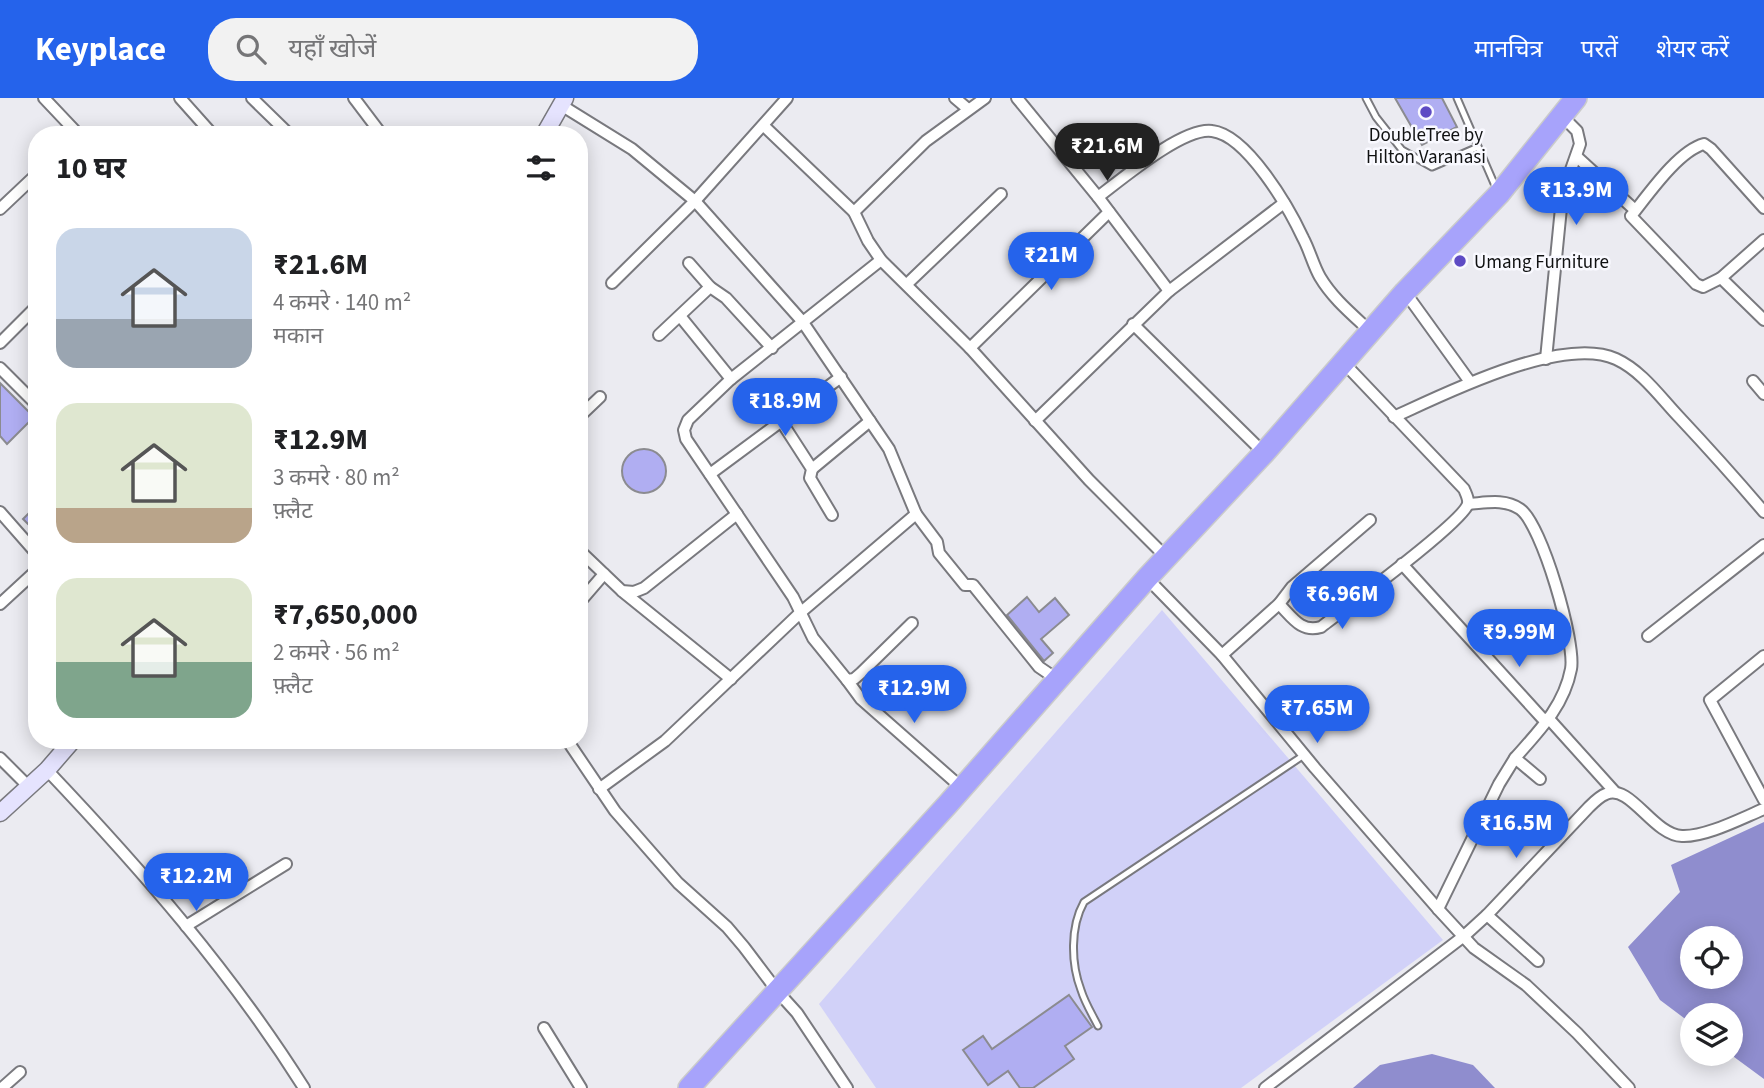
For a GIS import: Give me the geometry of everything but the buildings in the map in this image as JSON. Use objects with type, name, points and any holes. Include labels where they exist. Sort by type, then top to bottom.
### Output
[{"type":"highway","points":[[689,1088],[962,788],[1147,578],[1264,453],[1405,292],[1499,194],[1567,104]]},
{"type":"street","points":[[44,98],[70,126]]},
{"type":"street","points":[[180,98],[205,126]]},
{"type":"street","points":[[252,98],[281,126]]},
{"type":"street","points":[[612,283],[695,201],[788,98]]},
{"type":"street","points":[[955,98],[968,109]]},
{"type":"street","points":[[854,212],[926,141],[985,98]]},
{"type":"street","points":[[1017,98],[1098,197],[1169,291]]},
{"type":"street","points":[[356,99],[376,126]]},
{"type":"street","points":[[549,126],[563,102],[632,149],[695,201],[802,321],[841,377],[889,449],[916,514],[937,542],[939,553],[965,584],[973,585],[1040,667],[1058,680]]},
{"type":"street","points":[[1546,359],[1561,208],[1580,144],[1567,104]]},
{"type":"street","points":[[764,126],[854,212],[881,260],[970,348],[1089,480],[1167,558]]},
{"type":"street","points":[[1098,197],[1164,148],[1194,133],[1212,130],[1239,144],[1284,203],[1320,276],[1332,294],[1371,332]]},
{"type":"street","points":[[1764,208],[1704,144],[1696,146],[1676,162],[1630,216],[1696,284],[1703,286],[1721,278],[1764,240]]},
{"type":"street","points":[[1577,158],[1636,210]]},
{"type":"street","points":[[0,209],[28,183]]},
{"type":"street","points":[[907,284],[1001,194]]},
{"type":"street","points":[[1035,421],[1169,291],[1284,203]]},
{"type":"street","points":[[970,348],[1109,212]]},
{"type":"street","points":[[881,260],[731,379],[688,420],[684,430],[686,439],[793,597],[813,638],[861,699],[962,788]]},
{"type":"street","points":[[689,263],[772,348]]},
{"type":"street","points":[[1721,278],[1764,320]]},
{"type":"street","points":[[659,335],[710,287]]},
{"type":"street","points":[[1405,292],[1470,382]]},
{"type":"street","points":[[0,342],[28,315]]},
{"type":"street","points":[[680,316],[731,379]]},
{"type":"street","points":[[1133,324],[1264,453]]},
{"type":"street","points":[[1394,417],[1470,382],[1546,359],[1589,352],[1616,359],[1642,376],[1764,512]]},
{"type":"street","points":[[1279,604],[1302,627],[1311,630],[1321,627],[1402,564],[1458,517],[1468,504],[1464,489],[1343,362]]},
{"type":"street","points":[[0,368],[28,396]]},
{"type":"street","points":[[710,474],[841,377]]},
{"type":"street","points":[[1753,381],[1764,394]]},
{"type":"street","points":[[588,408],[600,397]]},
{"type":"street","points":[[781,421],[811,469],[810,478],[832,515]]},
{"type":"street","points":[[811,469],[870,421]]},
{"type":"street","points":[[1437,909],[1515,758],[1550,720],[1564,694],[1572,666],[1555,580],[1531,522],[1521,509],[1504,502],[1468,504]]},
{"type":"street","points":[[0,512],[28,544]]},
{"type":"street","points":[[622,591],[634,592],[644,588],[737,514]]},
{"type":"street","points":[[600,789],[665,741],[800,613],[916,514]]},
{"type":"street","points":[[1222,655],[1279,604],[1292,587],[1370,520]]},
{"type":"street","points":[[1648,636],[1764,545]]},
{"type":"street","points":[[588,559],[622,591],[731,679]]},
{"type":"street","points":[[1402,564],[1542,718],[1550,720],[1614,791],[1631,800],[1656,825],[1668,833],[1682,836],[1719,827],[1764,809]]},
{"type":"street","points":[[588,593],[604,574]]},
{"type":"street","points":[[0,604],[28,578]]},
{"type":"street","points":[[1147,578],[1222,655],[1437,909],[1474,948],[1526,985],[1629,1088]]},
{"type":"street","points":[[847,680],[854,679],[861,673],[912,623]]},
{"type":"street","points":[[1764,656],[1710,700],[1764,800]]},
{"type":"street","points":[[0,813],[65,749]]},
{"type":"street","points":[[573,749],[615,811],[678,883],[727,927],[744,947],[797,1013],[847,1088]]},
{"type":"street","points":[[0,758],[28,786]]},
{"type":"street","points":[[1515,758],[1540,779]]},
{"type":"street","points":[[47,769],[186,926],[242,996],[304,1088]]},
{"type":"street","points":[[1265,1088],[1464,936],[1589,807],[1604,794],[1614,791]]},
{"type":"street","points":[[186,926],[286,864]]},
{"type":"street","points":[[1487,915],[1538,961]]},
{"type":"street","points":[[544,1028],[581,1088]]},
{"type":"street","points":[[2,1088],[20,1072]]},
{"type":"lane","points":[[1366,98],[1376,117],[1402,150],[1432,167],[1478,147]]},
{"type":"lane","points":[[1457,98],[1499,194]]},
{"type":"lane","points":[[1098,1026],[1081,992],[1076,972],[1074,929],[1076,916],[1084,902],[1304,755]]},
{"type":"shaded area","points":[[1162,610],[1443,940],[1241,1088],[876,1088],[819,1004]]},
{"type":"shaded area","points":[[1764,822],[1764,1079],[1743,1064],[1743,1003],[1680,1003],[1680,1015],[1660,1000],[1628,947],[1680,892],[1671,865]]},
{"type":"shaded area","points":[[1432,1054],[1473,1065],[1495,1088],[1353,1088],[1380,1065]]},
{"type":"place","name":"DoubleTree by Hilton Varanasi","points":[[1426,112]]},
{"type":"place","name":"Umang Furniture","points":[[1460,261]]}]
